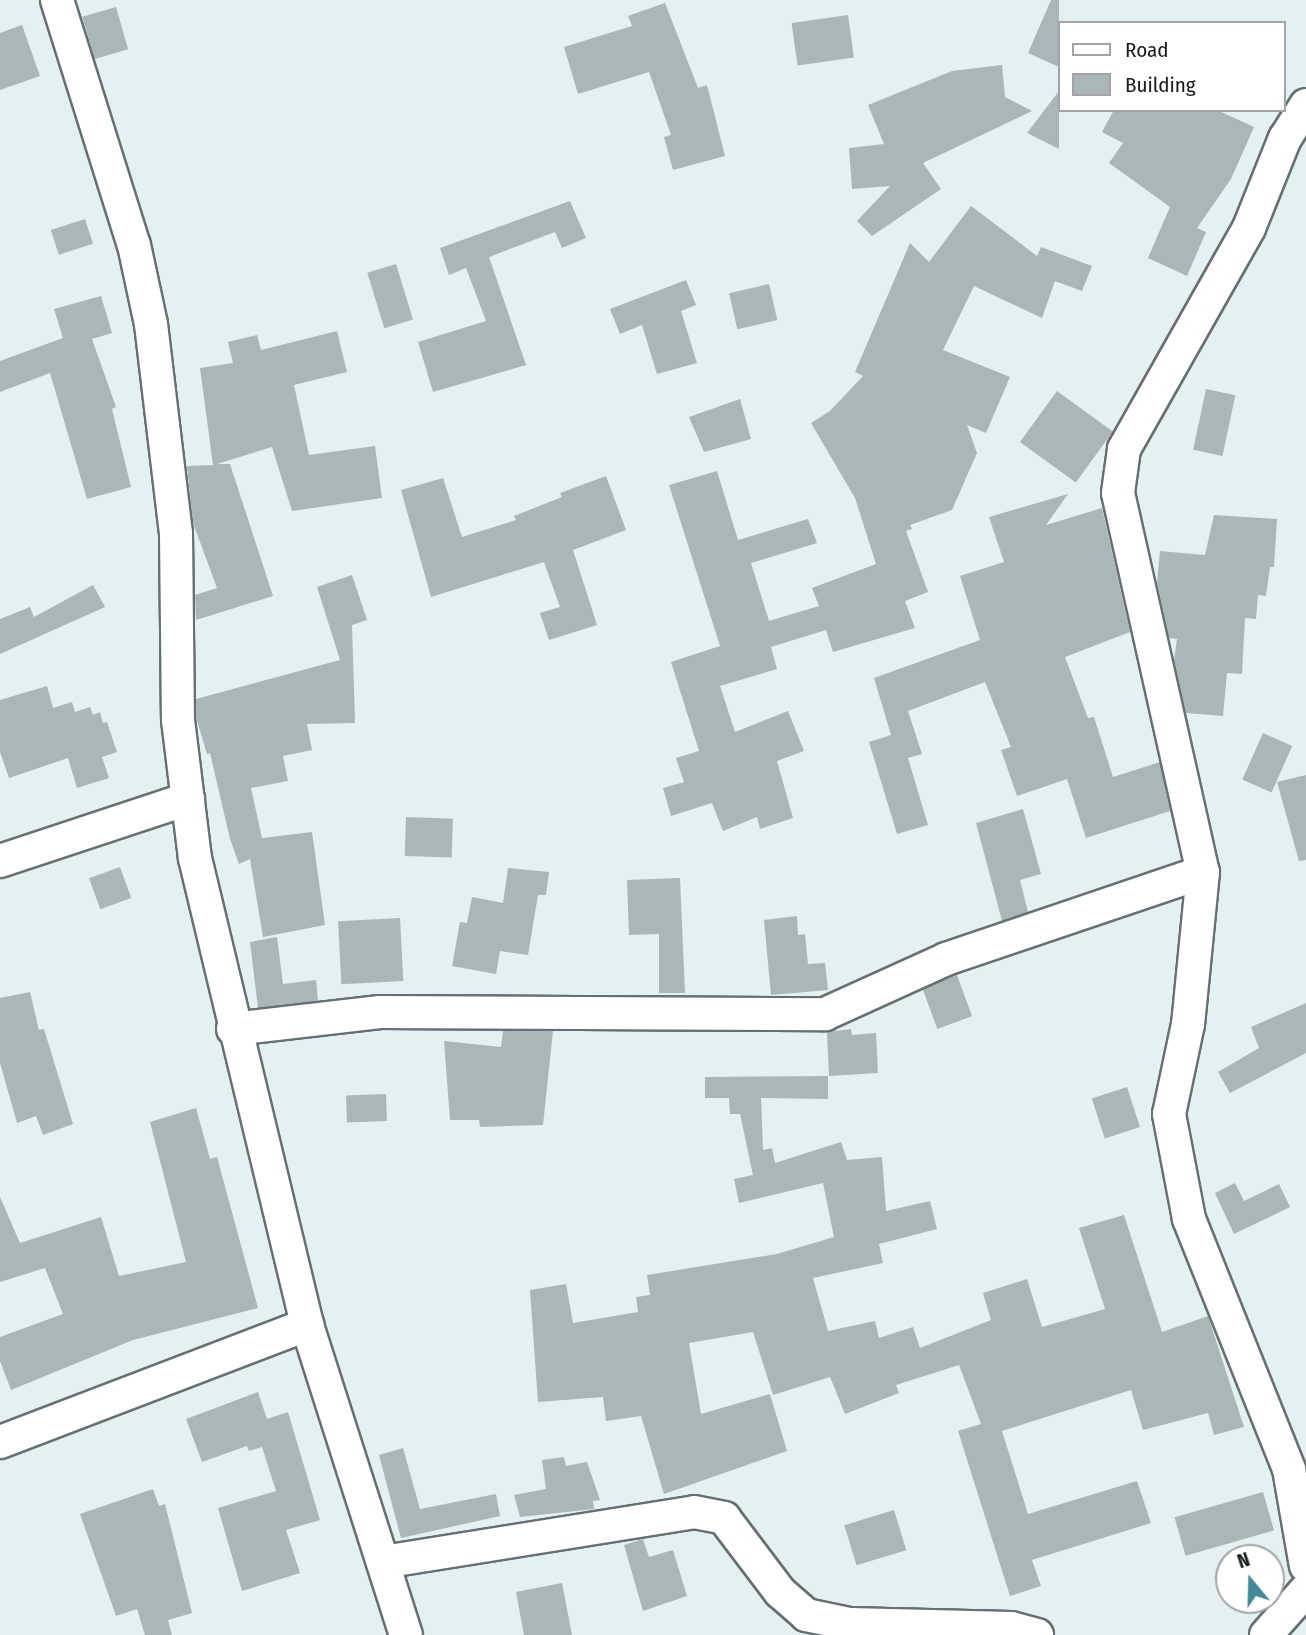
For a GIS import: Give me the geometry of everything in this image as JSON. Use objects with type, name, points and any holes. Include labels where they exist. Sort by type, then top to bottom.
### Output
[{"type":"street","points":[[57,0],[134,244],[150,324],[176,533],[178,720],[195,859],[233,1029],[307,1325],[406,1635]]},
{"type":"street","points":[[1306,105],[1285,138],[1249,228],[1124,449],[1118,493],[1137,567],[1160,696],[1194,816],[1203,872],[1188,1024],[1169,1114],[1189,1219],[1289,1469],[1306,1566]]},
{"type":"street","points":[[0,861],[188,799]]},
{"type":"street","points":[[233,1029],[380,1012],[825,1014],[946,959],[1203,872]]},
{"type":"street","points":[[0,1442],[307,1325]]},
{"type":"street","points":[[383,1562],[694,1512],[724,1518],[780,1592],[806,1615],[850,1624],[1011,1628],[1037,1635]]},
{"type":"street","points":[[1266,1635],[1306,1590]]},
{"type":"building","points":[[1051,0],[1059,0],[1058,67],[1028,53]]},
{"type":"building","points":[[665,3],[698,88],[707,85],[725,156],[673,170],[664,137],[671,135],[649,72],[578,94],[564,47],[632,26],[628,16]]},
{"type":"building","points":[[116,7],[128,49],[94,59],[82,17]]},
{"type":"building","points":[[848,15],[854,58],[798,66],[792,23]]},
{"type":"building","points":[[22,25],[40,76],[0,90],[0,33]]},
{"type":"building","points":[[1002,65],[1005,97],[1032,111],[923,163],[941,189],[872,236],[857,221],[890,186],[852,189],[849,148],[884,144],[868,105],[952,71]]},
{"type":"building","points":[[1058,92],[1059,149],[1027,133]]},
{"type":"building","points":[[1113,112],[1221,112],[1254,127],[1231,179],[1197,228],[1206,232],[1187,276],[1148,258],[1170,207],[1109,163],[1123,143],[1102,132]]},
{"type":"building","points":[[570,201],[586,238],[562,248],[555,232],[489,257],[526,365],[433,392],[418,342],[486,321],[466,268],[449,275],[440,248]]},
{"type":"building","points":[[971,206],[1037,256],[1041,247],[1092,266],[1082,291],[1055,281],[1042,318],[974,286],[943,350],[1010,377],[986,433],[967,425],[977,453],[952,510],[910,525],[912,529],[906,531],[928,592],[905,601],[915,628],[833,652],[826,630],[771,647],[777,669],[720,686],[735,732],[788,711],[804,751],[777,761],[793,818],[760,829],[757,817],[723,831],[712,803],[671,816],[663,788],[684,782],[676,758],[699,751],[671,662],[720,646],[669,485],[717,471],[738,540],[808,519],[817,543],[751,563],[769,621],[819,606],[812,588],[876,564],[855,498],[811,423],[830,411],[863,376],[855,372],[910,243],[929,262]]},
{"type":"building","points":[[85,219],[93,244],[59,255],[51,230]]},
{"type":"building","points":[[396,264],[413,319],[384,328],[367,273]]},
{"type":"building","points":[[686,280],[696,305],[681,311],[697,363],[657,374],[642,325],[620,334],[610,309]]},
{"type":"building","points":[[769,284],[777,320],[737,329],[729,293]]},
{"type":"building","points":[[101,296],[112,333],[92,339],[116,407],[112,409],[131,487],[87,499],[50,373],[0,392],[0,361],[63,338],[54,309]]},
{"type":"building","points":[[337,331],[347,372],[294,385],[309,455],[375,446],[382,498],[292,511],[272,447],[217,464],[230,464],[273,596],[196,620],[195,595],[217,588],[193,523],[187,466],[213,465],[200,368],[233,363],[228,342],[257,335],[261,350]]},
{"type":"building","points":[[1206,389],[1235,395],[1222,456],[1193,450]]},
{"type":"building","points":[[1057,391],[1113,432],[1076,483],[1020,442]]},
{"type":"building","points":[[740,399],[751,439],[704,452],[689,417]]},
{"type":"building","points":[[606,476],[626,530],[573,550],[597,625],[549,640],[540,613],[560,607],[544,562],[431,597],[401,490],[443,478],[462,537],[516,520],[514,516],[562,497],[560,493]]},
{"type":"building","points":[[1068,494],[1046,525],[1102,508],[1130,632],[1065,657],[1088,718],[1094,717],[1113,777],[1160,762],[1170,811],[1086,838],[1067,779],[1017,796],[1001,750],[1011,747],[985,682],[908,711],[922,754],[908,758],[928,825],[897,834],[869,742],[891,735],[874,678],[980,640],[960,576],[1004,562],[989,517]]},
{"type":"building","points":[[1214,515],[1277,519],[1274,567],[1270,567],[1266,596],[1258,595],[1256,619],[1245,618],[1242,674],[1227,673],[1223,716],[1186,713],[1174,660],[1177,639],[1169,638],[1157,582],[1160,551],[1205,555]]},
{"type":"building","points":[[352,575],[367,620],[352,625],[355,723],[307,724],[312,750],[283,756],[288,781],[251,788],[262,838],[312,832],[325,925],[263,937],[250,859],[239,864],[230,839],[210,753],[207,754],[196,717],[196,699],[340,660],[317,587]]},
{"type":"building","points":[[93,585],[105,607],[0,654],[0,619],[30,607],[34,617]]},
{"type":"building","points":[[47,686],[53,708],[72,702],[75,712],[90,707],[93,715],[100,712],[103,723],[107,722],[117,752],[102,757],[109,778],[77,788],[68,758],[9,778],[0,752],[0,700]]},
{"type":"building","points":[[1263,733],[1292,746],[1271,793],[1242,780]]},
{"type":"building","points":[[1306,775],[1306,860],[1299,861],[1277,782]]},
{"type":"building","points":[[1023,809],[1041,874],[1020,880],[1028,912],[1002,921],[976,823]]},
{"type":"building","points":[[406,817],[453,819],[452,858],[405,856]]},
{"type":"building","points":[[120,867],[131,898],[100,909],[89,878]]},
{"type":"building","points":[[508,868],[549,872],[546,895],[538,895],[528,955],[500,951],[496,974],[452,966],[460,922],[467,923],[472,897],[503,903]]},
{"type":"building","points":[[680,878],[685,993],[659,993],[659,934],[629,935],[627,880]]},
{"type":"building","points":[[797,916],[798,935],[805,934],[808,964],[825,963],[828,990],[771,995],[764,920]]},
{"type":"building","points":[[400,918],[403,981],[341,984],[338,921]]},
{"type":"building","points":[[277,937],[283,984],[316,980],[318,1001],[258,1008],[250,942]]},
{"type":"building","points":[[957,975],[972,1016],[937,1029],[922,988]]},
{"type":"building","points":[[30,992],[39,1030],[44,1029],[73,1124],[43,1135],[36,1116],[17,1123],[0,1063],[0,998]]},
{"type":"building","points":[[1306,1003],[1306,1053],[1230,1093],[1218,1072],[1259,1048],[1251,1027]]},
{"type":"building","points":[[851,1029],[852,1035],[876,1033],[878,1073],[829,1076],[827,1032]]},
{"type":"building","points":[[503,1031],[553,1031],[543,1125],[480,1127],[479,1120],[450,1120],[444,1041],[501,1047]]},
{"type":"building","points":[[828,1076],[828,1099],[761,1098],[763,1150],[772,1148],[775,1163],[841,1142],[847,1160],[882,1157],[886,1211],[930,1201],[937,1229],[879,1244],[883,1263],[813,1278],[828,1331],[875,1321],[879,1338],[913,1327],[920,1348],[991,1320],[983,1293],[1027,1279],[1042,1327],[1105,1309],[1079,1228],[1124,1215],[1162,1332],[1208,1316],[1244,1427],[1214,1435],[1208,1413],[1143,1430],[1131,1390],[1002,1431],[1028,1514],[1137,1481],[1151,1523],[1032,1560],[1041,1586],[1010,1596],[958,1431],[981,1424],[959,1365],[896,1385],[899,1393],[845,1414],[830,1377],[773,1395],[753,1332],[689,1343],[701,1414],[770,1394],[787,1451],[664,1494],[641,1416],[606,1421],[603,1397],[538,1402],[530,1290],[566,1284],[573,1323],[638,1312],[636,1297],[650,1295],[647,1275],[777,1254],[834,1237],[823,1183],[739,1203],[734,1179],[753,1175],[740,1114],[730,1114],[729,1098],[705,1098],[705,1077]]},
{"type":"building","points":[[1127,1087],[1140,1127],[1105,1138],[1092,1098]]},
{"type":"building","points":[[386,1094],[387,1121],[347,1122],[346,1095]]},
{"type":"building","points":[[196,1108],[210,1159],[217,1157],[258,1308],[133,1340],[11,1390],[0,1361],[0,1337],[63,1314],[45,1268],[0,1282],[0,1197],[20,1243],[101,1217],[119,1276],[186,1262],[150,1122]]},
{"type":"building","points":[[1235,1183],[1244,1201],[1279,1184],[1290,1207],[1234,1234],[1215,1193]]},
{"type":"building","points":[[258,1392],[267,1419],[288,1412],[320,1520],[286,1530],[300,1573],[242,1591],[218,1508],[276,1491],[262,1447],[249,1451],[247,1446],[202,1462],[186,1419]]},
{"type":"building","points":[[403,1448],[420,1509],[496,1494],[500,1516],[401,1538],[379,1455]]},
{"type":"building","points":[[564,1457],[566,1466],[587,1462],[600,1500],[593,1501],[594,1509],[520,1517],[514,1495],[546,1489],[542,1460]]},
{"type":"building","points":[[153,1489],[159,1506],[165,1504],[192,1613],[168,1620],[172,1635],[145,1635],[137,1609],[116,1616],[80,1514]]},
{"type":"building","points":[[1263,1492],[1274,1530],[1227,1544],[1215,1544],[1215,1547],[1186,1556],[1175,1517]]},
{"type":"building","points":[[894,1510],[906,1550],[857,1565],[844,1525]]},
{"type":"building","points":[[643,1539],[649,1557],[673,1550],[687,1596],[643,1611],[624,1545]]},
{"type":"building","points":[[562,1583],[572,1635],[524,1635],[516,1592]]}]
